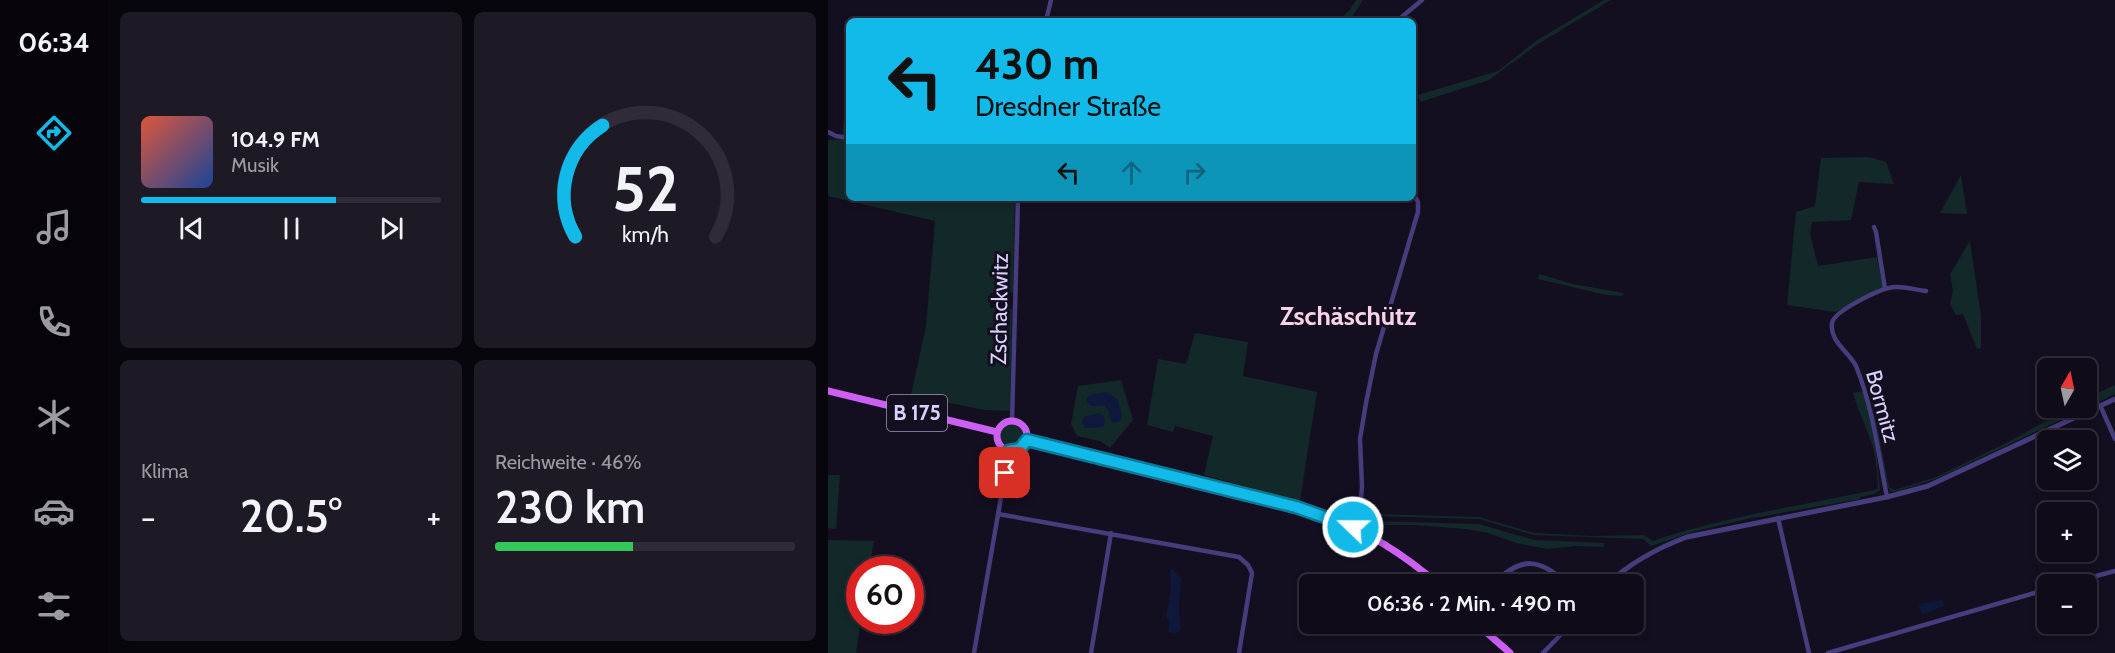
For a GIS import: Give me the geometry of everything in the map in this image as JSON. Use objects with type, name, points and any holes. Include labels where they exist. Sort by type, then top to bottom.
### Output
[{"type":"main road","name":"B 175","points":[[828,391],[997,432]]},
{"type":"main road","points":[[1012,421],[1024,426],[1027,440],[1020,449],[1009,451],[1000,446],[997,432],[1002,424],[1012,421]]},
{"type":"main road","points":[[1027,440],[1326,516],[1358,529],[1400,554],[1426,574]]},
{"type":"main road","points":[[1488,634],[1510,653]]},
{"type":"main road","points":[[1492,634],[1510,653]]},
{"type":"street","points":[[1047,18],[1051,0]]},
{"type":"street","points":[[1401,18],[1422,0]]},
{"type":"street","points":[[828,132],[846,138]]},
{"type":"street","points":[[1358,529],[1362,487],[1359,451],[1364,411],[1374,363],[1418,212],[1416,198]]},
{"type":"street","name":"Zschackwitz","points":[[1012,421],[1018,201]]},
{"type":"street","points":[[1874,227],[1885,289]]},
{"type":"street","name":"Bormitz","points":[[1887,497],[1868,398],[1854,362],[1835,338],[1832,328],[1834,318],[1838,313],[1885,289],[1900,287],[1926,291]]},
{"type":"street","points":[[1621,574],[1658,549],[1687,537],[1887,497],[1938,482],[2115,399]]},
{"type":"street","points":[[2100,405],[2115,439]]},
{"type":"street","points":[[974,653],[1009,451]]},
{"type":"street","points":[[1347,524],[1359,510]]},
{"type":"street","points":[[998,514],[1239,557],[1248,565],[1252,573],[1239,653]]},
{"type":"street","points":[[1778,518],[1809,653]]},
{"type":"street","points":[[1090,653],[1111,533]]},
{"type":"street","points":[[1504,574],[1510,569],[1530,563],[1546,567],[1555,574]]},
{"type":"street","points":[[1622,574],[1626,570]]},
{"type":"street","points":[[2097,576],[2115,571]]},
{"type":"street","points":[[1828,653],[2037,593]]},
{"type":"street","points":[[1543,653],[1561,634]]},
{"type":"green space","points":[[1356,0],[1363,0],[1351,18],[1341,18],[1349,11]]},
{"type":"green space","points":[[1604,0],[1611,0],[1538,44],[1489,80],[1420,102],[1418,95],[1498,71],[1536,41]]},
{"type":"green space","points":[[846,103],[846,135],[842,136]]},
{"type":"green space","points":[[846,139],[846,200],[828,196],[828,140]]},
{"type":"green space","points":[[1869,157],[1886,162],[1894,184],[1859,182],[1851,220],[1812,222],[1810,234],[1818,266],[1877,257],[1883,288],[1836,312],[1787,305],[1796,212],[1815,206],[1821,158]]},
{"type":"green space","points":[[1961,175],[1967,214],[1940,213]]},
{"type":"green space","points":[[849,201],[1015,201],[1013,293],[990,293],[990,308],[1012,309],[1010,411],[984,410],[911,395],[926,326],[935,221]]},
{"type":"green space","points":[[1970,241],[1981,316],[1981,348],[1977,349],[1963,314],[1956,315],[1950,304],[1953,291],[1950,274]]},
{"type":"green space","points":[[1539,274],[1573,284],[1624,293],[1622,296],[1606,295],[1538,279]]},
{"type":"green space","points":[[1195,333],[1248,342],[1243,376],[1317,392],[1300,501],[1204,475],[1213,436],[1175,426],[1173,432],[1147,425],[1158,359],[1186,364]]},
{"type":"green space","points":[[1121,380],[1133,420],[1110,448],[1100,441],[1077,436],[1071,424],[1078,386]]},
{"type":"green space","points":[[2115,385],[2115,394],[2097,403],[2097,393]]},
{"type":"green space","points":[[1876,390],[1871,395],[1889,487],[1895,490],[1936,477],[2052,418],[2065,418],[1936,479],[1894,492],[1890,491],[1887,485],[1869,391]]},
{"type":"green space","points":[[1865,391],[1876,449],[1880,490],[1860,497],[1860,499],[1747,519],[1696,531],[1651,546],[1643,539],[1534,535],[1479,519],[1373,516],[1373,514],[1479,517],[1534,533],[1592,536],[1644,535],[1653,541],[1735,518],[1874,490],[1878,488],[1873,449],[1853,393]]},
{"type":"green space","points":[[1012,424],[1020,428],[1024,436],[1020,444],[1012,448],[1004,444],[1000,436],[1004,428]]},
{"type":"green space","points":[[828,475],[840,475],[836,529],[828,528]]},
{"type":"green space","points":[[1368,521],[1479,524],[1534,540],[1604,543],[1604,547],[1575,546],[1547,549],[1466,529],[1414,525],[1368,525]]},
{"type":"green space","points":[[828,540],[874,541],[871,556],[846,556],[846,634],[859,634],[856,653],[828,653]]},
{"type":"water","points":[[1107,392],[1118,400],[1122,416],[1120,421],[1115,423],[1111,421],[1105,406],[1090,406],[1086,400],[1089,395]]},
{"type":"water","points":[[1099,413],[1103,415],[1103,427],[1084,428],[1082,421],[1084,417]]},
{"type":"water","points":[[1170,569],[1173,569],[1181,579],[1179,606],[1181,630],[1175,634],[1168,632],[1169,623],[1166,616],[1171,590]]},
{"type":"water","points":[[1942,600],[1943,606],[1923,615],[1920,604]]},
{"type":"district","name":"Zschäschütz","points":[[1348,316]]},
{"type":"route","points":[[1005,473],[1009,451],[1020,449],[1027,440],[1296,507],[1353,527]]}]
